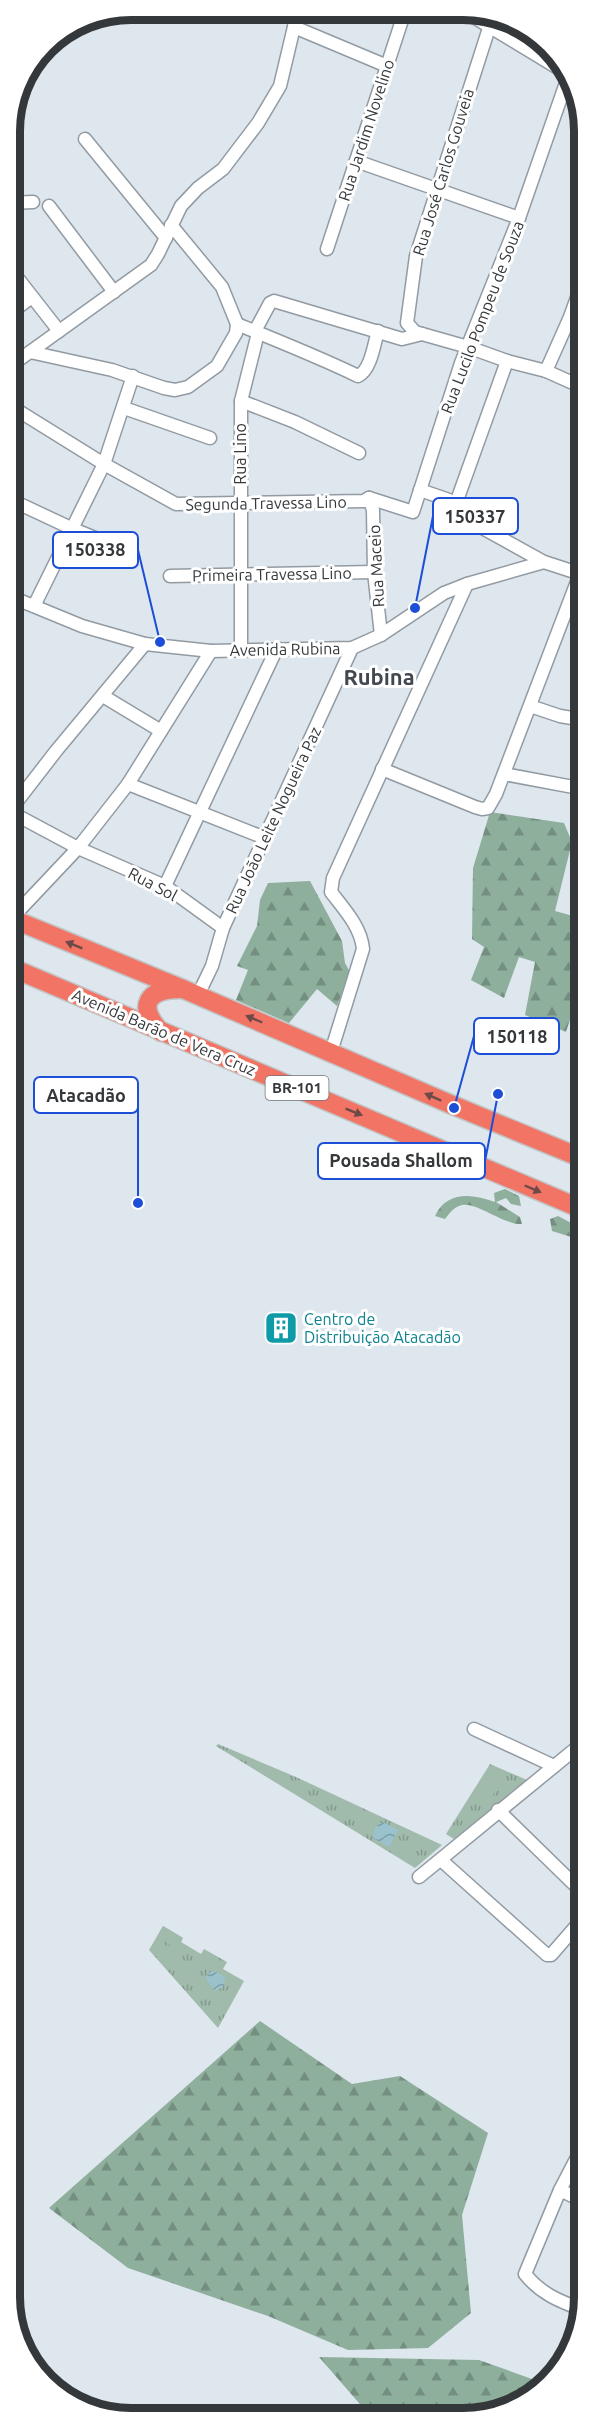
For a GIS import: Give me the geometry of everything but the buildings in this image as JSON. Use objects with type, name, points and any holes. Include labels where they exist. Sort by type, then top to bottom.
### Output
[{"type":"highway","name":"BR-101","points":[[20,922],[574,1155]]},
{"type":"highway","name":"Avenida Barão de Vera Cruz","points":[[20,971],[574,1206]]},
{"type":"highway","points":[[162,1032],[151,1021],[147,1013],[147,1002],[156,992],[168,988],[191,992]]},
{"type":"street","points":[[20,359],[151,265],[181,206],[198,188],[223,169],[258,123],[279,86],[296,20]]},
{"type":"street","name":"Rua Jardim Novelino","points":[[327,249],[402,20]]},
{"type":"street","points":[[477,20],[555,67]]},
{"type":"street","points":[[294,27],[387,66]]},
{"type":"street","name":"Rua José Carlos Gouveia","points":[[422,334],[412,330],[407,323],[416,256],[489,28]]},
{"type":"street","name":"Rua Lucilo Pompeu de Souza","points":[[369,498],[413,512],[468,347],[519,218],[565,86]]},
{"type":"street","points":[[86,139],[166,238]]},
{"type":"street","points":[[356,161],[519,218]]},
{"type":"street","points":[[20,203],[33,202]]},
{"type":"street","points":[[49,206],[114,292]]},
{"type":"street","points":[[30,352],[112,370],[175,390],[188,387],[217,366],[232,341],[237,324],[222,287],[171,225]]},
{"type":"street","points":[[20,281],[59,331]]},
{"type":"street","points":[[20,306],[32,297]]},
{"type":"street","name":"Rua Lino","points":[[241,649],[242,575],[239,503],[241,401],[256,332],[270,303],[274,301],[378,331]]},
{"type":"street","points":[[546,371],[574,311]]},
{"type":"street","points":[[237,324],[328,360],[358,376],[363,373],[372,355],[378,331],[402,339],[422,334],[546,371],[574,384]]},
{"type":"street","points":[[454,506],[507,361]]},
{"type":"street","points":[[34,606],[105,464],[133,376]]},
{"type":"street","points":[[241,401],[296,422],[359,453]]},
{"type":"street","points":[[124,408],[210,438]]},
{"type":"street","name":"Segunda Travessa Lino","points":[[20,412],[176,504],[364,501],[369,498]]},
{"type":"street","points":[[420,490],[448,500],[468,520],[544,562],[574,571]]},
{"type":"street","name":"Rua Maceio","points":[[369,498],[373,510],[374,572],[381,635]]},
{"type":"street","points":[[20,504],[73,530],[122,549]]},
{"type":"street","name":"Avenida Rubina","points":[[20,600],[82,626],[145,644],[211,651],[352,648],[381,635],[444,593],[544,562]]},
{"type":"street","name":"Primeira Travessa Lino","points":[[170,576],[374,572]]},
{"type":"street","points":[[331,1052],[363,949],[362,940],[355,926],[331,892],[330,886],[467,584]]},
{"type":"street","points":[[382,769],[482,809],[488,808],[504,774],[574,594]]},
{"type":"street","points":[[145,644],[103,696],[161,730]]},
{"type":"street","points":[[165,886],[277,648]]},
{"type":"street","name":"Rua João Leite Nogueira Paz","points":[[191,992],[212,966],[223,928],[352,648]]},
{"type":"street","points":[[20,909],[78,848],[128,784],[211,651]]},
{"type":"street","name":"Rua Sol","points":[[20,798],[103,696]]},
{"type":"street","points":[[530,706],[574,718]]},
{"type":"street","points":[[504,774],[574,787]]},
{"type":"street","points":[[128,784],[264,838]]},
{"type":"street","name":"Rua Sol","points":[[20,817],[78,848],[165,886],[223,928]]},
{"type":"street","points":[[474,1729],[554,1766]]},
{"type":"street","points":[[418,1877],[574,1750]]},
{"type":"street","points":[[498,1810],[574,1883]]},
{"type":"street","points":[[441,1860],[543,1953],[551,1955],[574,1930]]},
{"type":"street","points":[[574,2163],[560,2190],[525,2274],[536,2288],[546,2295],[574,2306]]},
{"type":"street","points":[[560,2190],[574,2197]]},
{"type":"green space","points":[[490,812],[564,823],[572,842],[555,911],[574,916],[574,1007],[566,1032],[525,1015],[535,962],[519,957],[504,998],[471,980],[484,947],[472,939],[473,868]]},
{"type":"green space","points":[[310,881],[342,941],[345,963],[350,972],[337,1006],[317,989],[289,1023],[236,1000],[248,970],[237,966],[257,926],[260,900],[268,883]]},
{"type":"green space","points":[[505,1189],[519,1196],[521,1206],[511,1204],[506,1198],[496,1202],[520,1217],[522,1224],[506,1221],[465,1205],[455,1208],[445,1219],[435,1216],[446,1202],[453,1198],[470,1196],[495,1202],[494,1193]]},
{"type":"green space","points":[[558,1216],[574,1224],[574,1238],[552,1231],[550,1219]]},
{"type":"green space","points":[[218,1744],[296,1777],[442,1845],[415,1868],[216,1746]]},
{"type":"green space","points":[[490,1764],[527,1780],[454,1839],[446,1834]]},
{"type":"green space","points":[[489,1770],[503,1779],[489,1801],[476,1792]]},
{"type":"green space","points":[[163,1926],[183,1938],[181,1942],[201,1954],[204,1949],[227,1962],[223,1969],[244,1981],[218,2028],[149,1950]]},
{"type":"green space","points":[[163,1926],[183,1938],[177,1949],[157,1937]]},
{"type":"green space","points":[[260,2021],[352,2084],[400,2076],[488,2133],[462,2215],[471,2313],[428,2348],[348,2350],[268,2316],[128,2268],[49,2208]]},
{"type":"green space","points":[[319,2357],[479,2360],[537,2381],[513,2397],[478,2408],[363,2408]]},
{"type":"water","points":[[383,1822],[398,1830],[389,1847],[373,1838],[375,1827]]},
{"type":"water","points":[[215,1971],[225,1977],[223,1987],[215,1991],[206,1979],[208,1973]]},
{"type":"place","name":"150337","points":[[415,608]]},
{"type":"place","name":"150338","points":[[160,642]]},
{"type":"place","name":"Pousada Shallom","points":[[498,1094]]},
{"type":"place","name":"150118","points":[[454,1108]]},
{"type":"place","name":"Atacadão","points":[[138,1203]]},
{"type":"place","name":"Centro de Distribuição Atacadão","points":[[281,1328]]},
{"type":"district","name":"Rubina","points":[[379,677]]}]
